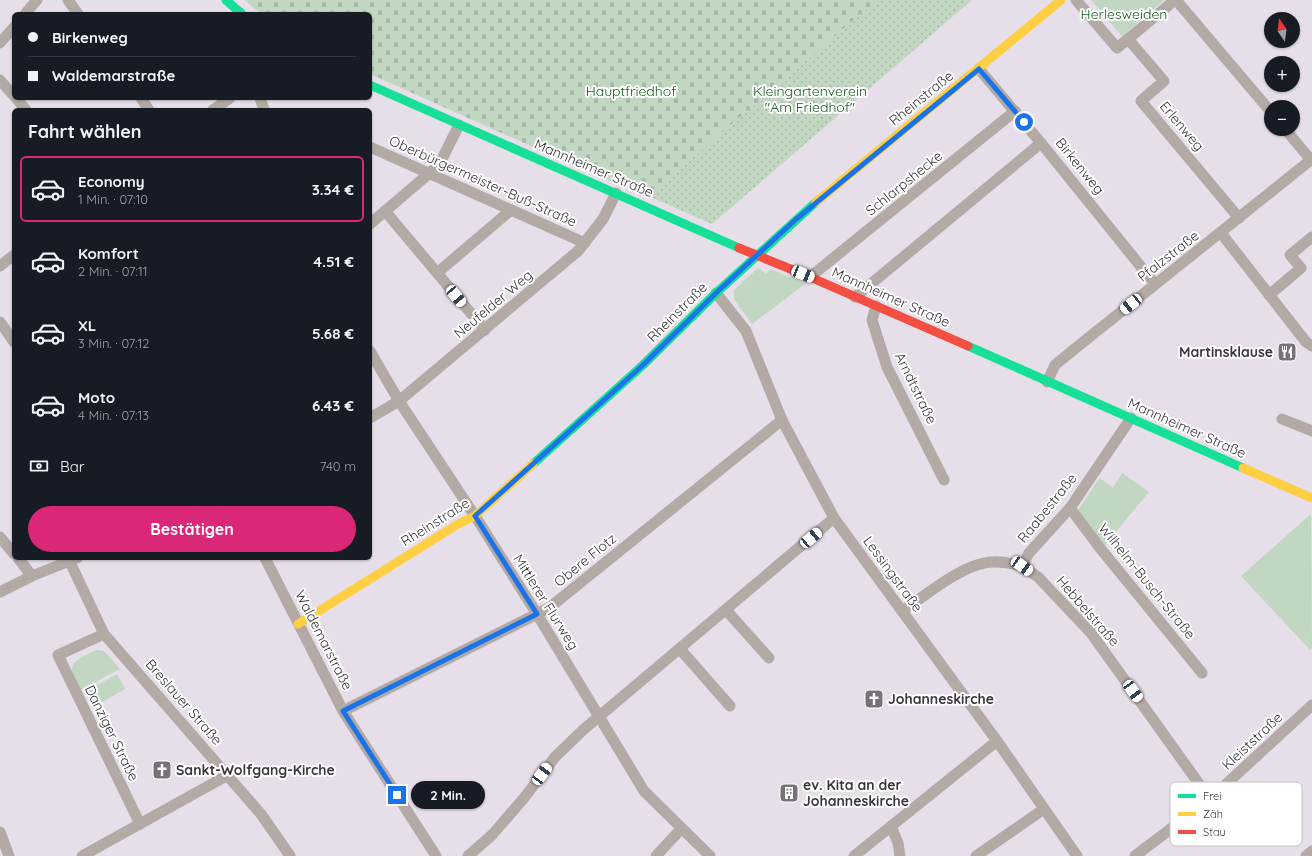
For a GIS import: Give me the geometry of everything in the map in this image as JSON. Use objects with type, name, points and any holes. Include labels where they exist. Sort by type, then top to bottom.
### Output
[{"type":"street","points":[[27,12],[37,0]]},
{"type":"street","points":[[68,0],[77,12]]},
{"type":"street","points":[[226,0],[240,12]]},
{"type":"street","name":"Rheinstraße","points":[[298,624],[458,524],[475,516],[643,365],[716,293],[794,221],[1061,0]]},
{"type":"street","points":[[1076,0],[1117,48],[1176,0],[1264,104]]},
{"type":"street","points":[[0,43],[12,29]]},
{"type":"street","name":"Erlenweg","points":[[1128,39],[1164,81],[1141,101],[1240,218]]},
{"type":"street","name":"Birkenweg","points":[[979,69],[1155,284]]},
{"type":"street","points":[[0,80],[12,94]]},
{"type":"street","name":"Mannheimer Straße","points":[[372,86],[1312,498]]},
{"type":"street","points":[[18,100],[24,108]]},
{"type":"street","points":[[216,108],[227,100]]},
{"type":"street","name":"Schlarpshecke","points":[[810,277],[1015,112]]},
{"type":"street","points":[[372,222],[439,165],[459,125]]},
{"type":"street","points":[[1291,136],[1312,159]]},
{"type":"street","points":[[855,297],[1041,143]]},
{"type":"street","name":"Oberbürgermeister-Buß-Straße","points":[[372,148],[585,243]]},
{"type":"street","name":"Pfalzstraße","points":[[1047,382],[1055,365],[1312,159]]},
{"type":"street","name":"Neufelder Weg","points":[[372,417],[399,401],[578,251],[603,219],[616,194]]},
{"type":"street","points":[[437,273],[511,210]]},
{"type":"street","points":[[385,211],[485,330]]},
{"type":"street","name":"Pfalzstraße","points":[[1220,234],[1306,342],[1312,346]]},
{"type":"street","points":[[1269,295],[1301,268],[1290,255],[1312,237]]},
{"type":"street","points":[[0,266],[12,257]]},
{"type":"street","name":"Lessingstraße","points":[[716,293],[746,331],[782,420],[834,518],[996,741],[1077,856]]},
{"type":"street","name":"Arndtstraße","points":[[876,306],[872,320],[887,367],[934,457],[944,480]]},
{"type":"street","points":[[0,322],[12,339]]},
{"type":"street","name":"Mittlerer Flurweg","points":[[372,354],[399,401],[475,516],[537,614],[644,791],[710,856]]},
{"type":"street","name":"Raabestraße","points":[[902,611],[968,567],[986,562],[1008,562],[1022,566],[1028,552],[1070,508],[1131,418]]},
{"type":"street","points":[[1282,419],[1312,431]]},
{"type":"street","name":"Obere Flotz","points":[[343,711],[549,608],[782,420]]},
{"type":"street","name":"Wilhelm-Busch-Straße","points":[[1070,508],[1202,673]]},
{"type":"street","points":[[468,856],[492,835],[524,798],[555,757],[583,730],[834,518]]},
{"type":"street","points":[[0,536],[12,551]]},
{"type":"street","points":[[20,560],[32,576]]},
{"type":"street","points":[[0,592],[32,576],[71,560]]},
{"type":"street","name":"Breslauer Straße","points":[[73,560],[104,634],[261,814],[290,856]]},
{"type":"street","name":"Waldemarstraße","points":[[266,560],[343,711],[436,856]]},
{"type":"street","name":"Hebbelstraße","points":[[1022,566],[1038,577],[1091,633],[1198,782]]},
{"type":"street","points":[[726,610],[769,658]]},
{"type":"street","name":"Danziger Straße","points":[[104,634],[58,655],[140,824]]},
{"type":"street","points":[[680,649],[730,706]]},
{"type":"street","name":"Kleiststraße","points":[[1228,782],[1312,705]]},
{"type":"street","points":[[854,856],[996,741]]},
{"type":"street","points":[[82,856],[228,775]]},
{"type":"street","points":[[976,856],[1044,809]]},
{"type":"street","points":[[892,826],[898,843],[900,856]]},
{"type":"street","points":[[656,856],[681,829]]},
{"type":"street","name":"Kleiststraße","points":[[1135,856],[1170,829]]},
{"type":"street","points":[[0,832],[9,856]]},
{"type":"street","points":[[1306,856],[1312,851]]},
{"type":"green space","name":"Hauptfriedhof","points":[[245,0],[877,0],[648,196],[580,168],[372,75],[372,12],[259,12]]},
{"type":"green space","name":"Kleingartenverein \"Am Friedhof\"","points":[[877,0],[972,0],[712,224],[648,196]]},
{"type":"green space","name":"Herlesweiden","points":[[1091,0],[1164,0],[1122,36]]},
{"type":"green space","points":[[758,268],[766,274],[771,269],[805,284],[752,324],[734,299],[734,290]]},
{"type":"green space","points":[[1122,473],[1149,492],[1103,547],[1077,511],[1100,478],[1113,488]]},
{"type":"green space","points":[[1311,514],[1312,648],[1310,650],[1241,576]]},
{"type":"green space","points":[[96,650],[104,651],[120,669],[80,690],[73,674],[73,665],[76,661]]},
{"type":"green space","points":[[117,674],[125,689],[93,707],[85,692]]},
{"type":"traffic: fast","points":[[226,0],[240,12]]},
{"type":"traffic: fast","points":[[372,86],[739,248]]},
{"type":"traffic: fast","points":[[533,464],[643,365],[716,293],[816,202]]},
{"type":"traffic: fast","points":[[968,346],[1243,468]]},
{"type":"traffic: slow","points":[[816,202],[1061,0]]},
{"type":"traffic: slow","points":[[298,624],[458,524],[475,516],[533,464]]},
{"type":"traffic: slow","points":[[1243,468],[1312,498]]},
{"type":"traffic: jam","points":[[739,248],[810,277],[968,346]]},
{"type":"place","name":"Martinsklause","points":[[1287,352]]},
{"type":"place","name":"Johanneskirche","points":[[874,699]]},
{"type":"place","name":"Sankt-Wolfgang-Kirche","points":[[162,770]]},
{"type":"place","name":"ev. Kita an der Johanneskirche","points":[[789,793]]},
{"type":"route","points":[[397,795],[343,711],[537,614],[475,516],[643,365],[716,293],[794,221],[979,69],[1024,122]]}]
